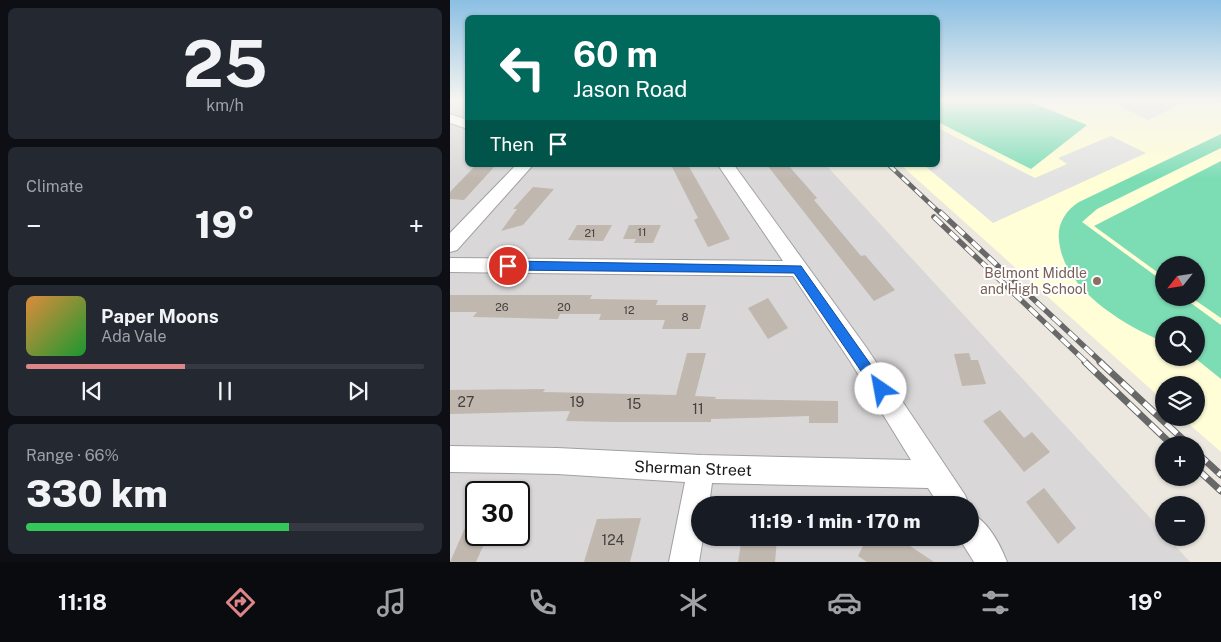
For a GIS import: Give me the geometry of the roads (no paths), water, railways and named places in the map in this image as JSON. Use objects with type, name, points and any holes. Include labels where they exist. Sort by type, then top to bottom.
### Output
[{"type":"street","points":[[450,245],[523,167]]},
{"type":"street","points":[[727,167],[858,354],[949,496]]},
{"type":"street","points":[[450,265],[798,269]]},
{"type":"street","name":"Sherman Street","points":[[450,459],[557,461],[701,469],[936,474]]},
{"type":"street","points":[[684,562],[701,469]]},
{"type":"street","points":[[979,542],[992,562]]},
{"type":"railway","points":[[891,167],[941,214]]},
{"type":"railway","points":[[940,212],[1102,363]]},
{"type":"railway","points":[[934,217],[1087,363]]},
{"type":"railway","points":[[1085,362],[1163,436]]},
{"type":"railway","points":[[1100,362],[1179,436]]},
{"type":"railway","points":[[1205,460],[1221,475]]},
{"type":"railway","points":[[1205,476],[1221,491]]},
{"type":"place","name":"Belmont Middle and High School","points":[[1097,281]]}]
